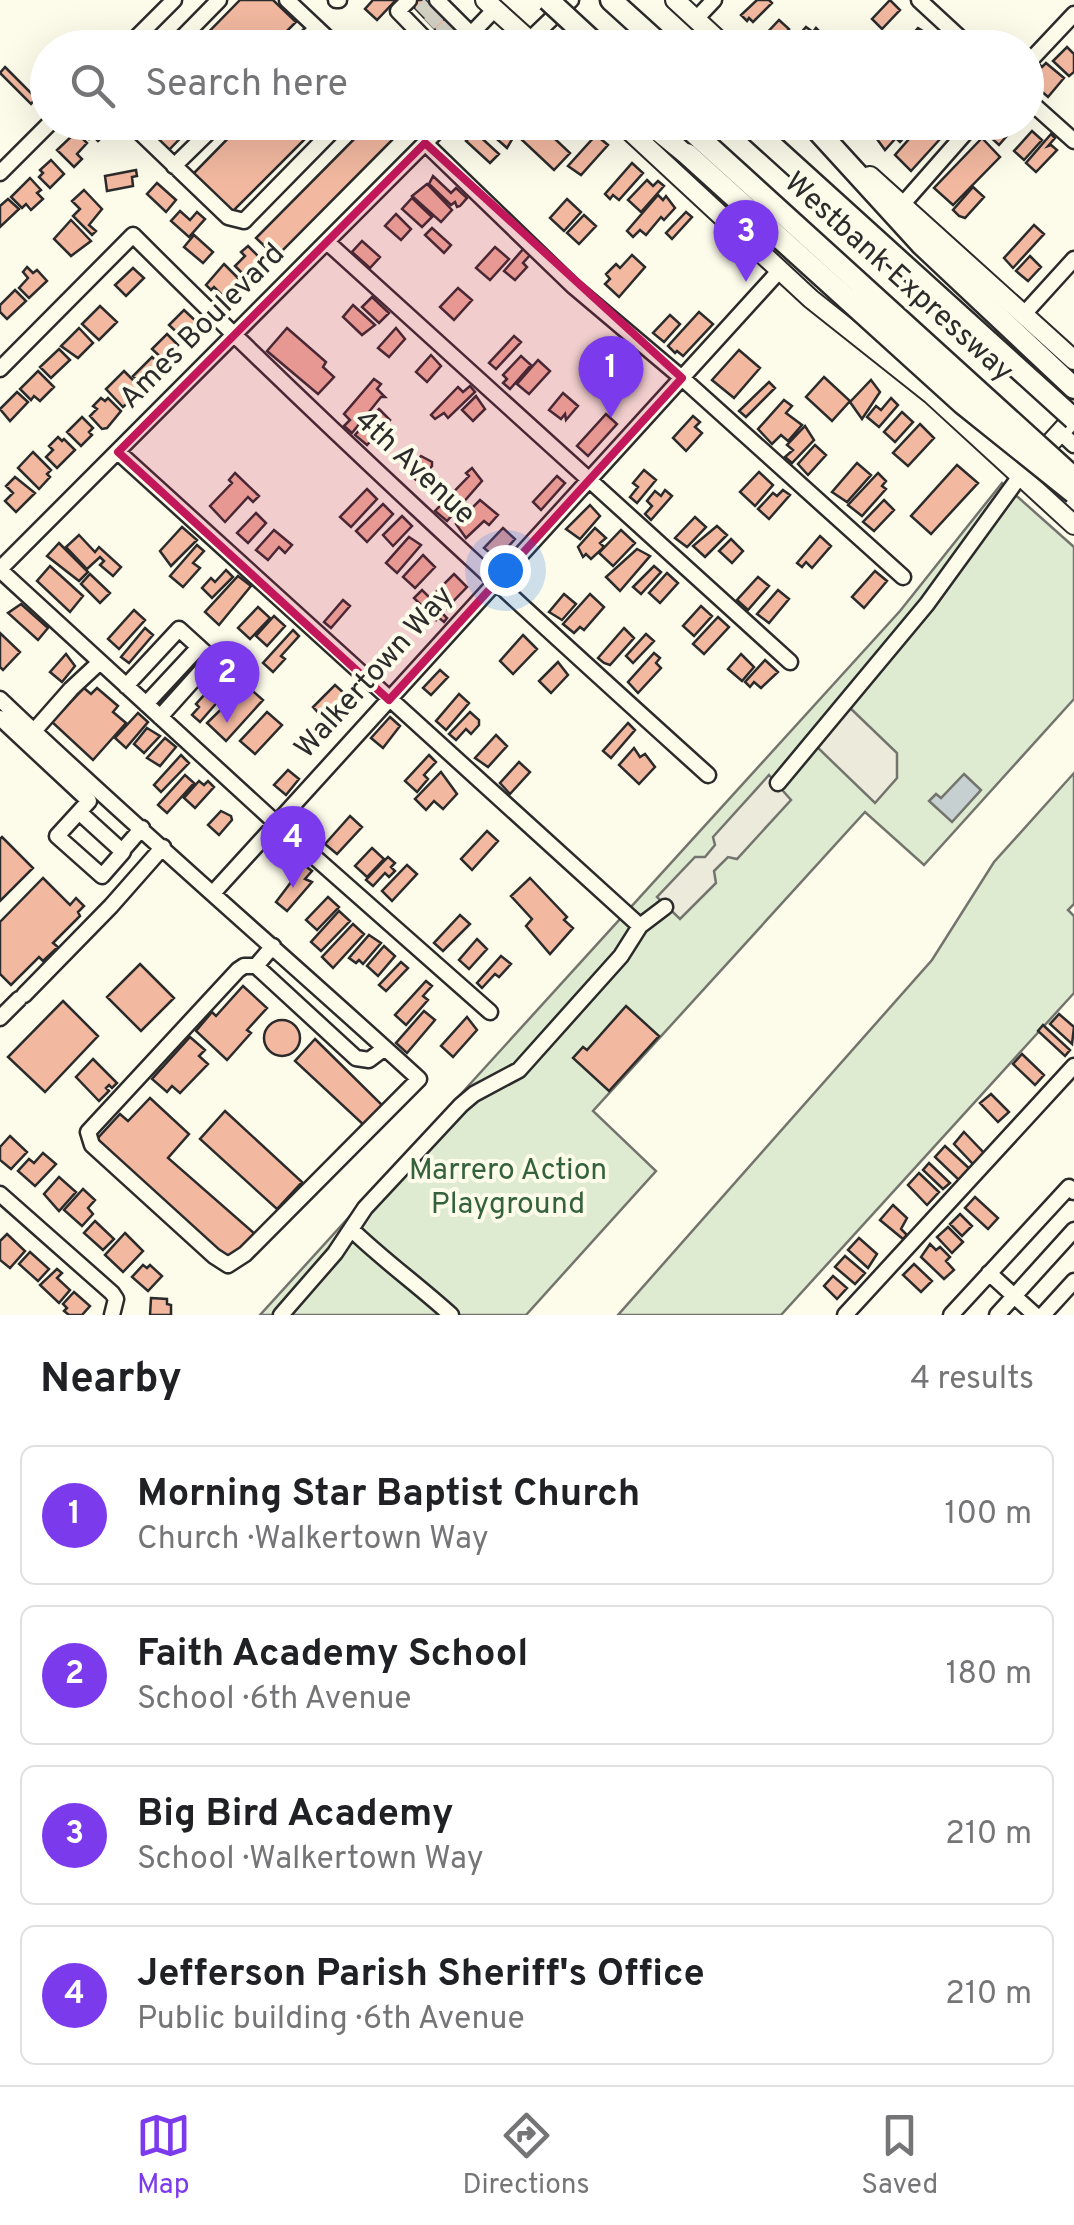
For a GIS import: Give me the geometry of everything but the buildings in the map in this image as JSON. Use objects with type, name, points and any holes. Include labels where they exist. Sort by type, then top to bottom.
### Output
[{"type":"highway","points":[[548,0],[580,30]]},
{"type":"highway","points":[[611,0],[644,30]]},
{"type":"highway","points":[[670,140],[963,404],[1074,493]]},
{"type":"highway","name":"Westbank Expressway","points":[[702,140],[1074,478]]},
{"type":"highway","name":"Westbank Expressway","points":[[765,140],[1070,428]]},
{"type":"highway","points":[[826,140],[922,245],[1074,388]]},
{"type":"main road","points":[[676,0],[708,30]]},
{"type":"main road","points":[[490,5],[514,30]]},
{"type":"main road","points":[[639,140],[780,270],[932,395],[1074,525]]},
{"type":"main road","name":"Westbank Expressway","points":[[829,140],[1074,360]]},
{"type":"main road","points":[[1020,476],[1070,428]]},
{"type":"street","points":[[144,30],[174,0]]},
{"type":"street","points":[[190,30],[219,0]]},
{"type":"street","points":[[409,0],[398,12],[446,28],[490,5]]},
{"type":"street","points":[[543,30],[571,0]]},
{"type":"street","points":[[696,19],[714,0]]},
{"type":"street","points":[[919,0],[952,30]]},
{"type":"street","points":[[295,2],[317,28]]},
{"type":"street","points":[[1044,46],[1074,14]]},
{"type":"street","points":[[1044,114],[1074,140]]},
{"type":"street","points":[[0,173],[32,140]]},
{"type":"street","points":[[147,140],[228,217],[244,221],[323,140]]},
{"type":"street","points":[[174,166],[201,140]]},
{"type":"street","name":"Ames Boulevard","points":[[0,570],[428,140]]},
{"type":"street","points":[[902,205],[959,140]]},
{"type":"street","points":[[425,143],[574,286],[903,577]]},
{"type":"street","name":"4th Avenue","points":[[0,369],[133,235],[495,583],[708,774]]},
{"type":"street","points":[[327,242],[790,662]]},
{"type":"street","points":[[1024,314],[1074,260]]},
{"type":"street","name":"Walkertown Way","points":[[214,892],[780,270]]},
{"type":"street","points":[[118,452],[640,926]]},
{"type":"street","points":[[778,783],[927,604],[1020,476]]},
{"type":"street","points":[[0,570],[490,1012]]},
{"type":"street","points":[[126,686],[179,629],[212,659],[160,717]]},
{"type":"street","points":[[146,704],[199,648]]},
{"type":"street","points":[[34,731],[100,662]]},
{"type":"street","points":[[0,699],[34,731],[122,851]]},
{"type":"street","points":[[0,718],[89,801],[142,828],[214,892],[419,1079],[235,1263],[221,1262],[92,1145],[88,1132],[244,966],[256,966],[362,1061],[377,1056],[385,1048]]},
{"type":"street","points":[[89,801],[57,836],[102,876],[142,828]]},
{"type":"street","points":[[0,1018],[111,906],[163,847]]},
{"type":"street","points":[[281,1315],[322,1269],[366,1208],[460,1105],[520,1070],[620,956],[640,926],[665,907]]},
{"type":"street","points":[[256,966],[273,946]]},
{"type":"street","points":[[314,1019],[332,1000]]},
{"type":"street","points":[[846,1315],[1074,1066]]},
{"type":"street","points":[[951,1315],[1069,1188],[1074,1192]]},
{"type":"street","points":[[0,1194],[116,1299],[112,1315]]},
{"type":"street","points":[[351,1229],[451,1315]]},
{"type":"street","points":[[997,1315],[1074,1230]]},
{"type":"street","points":[[989,1273],[1034,1315]]},
{"type":"street","points":[[1043,1315],[1074,1281]]},
{"type":"highlighted area","points":[[425,143],[682,378],[389,700],[118,452]]},
{"type":"green space","name":"Marrero Action Playground","points":[[1002,483],[1074,547],[1074,699],[924,865],[865,812],[593,1111],[656,1171],[526,1315],[260,1315],[900,611]]},
{"type":"green space","points":[[1074,773],[1074,904],[1068,910],[1074,916],[1074,993],[781,1315],[618,1315],[932,960],[994,862]]},
{"type":"shaded area","points":[[847,705],[897,753],[897,778],[875,803],[815,745]]},
{"type":"shaded area","points":[[964,774],[981,790],[952,822],[929,801],[936,794],[941,798]]},
{"type":"shaded area","points":[[769,775],[791,800],[737,859],[728,857],[714,871],[716,883],[680,919],[657,897],[695,857],[705,857],[715,845],[713,837]]},
{"type":"tunnel","points":[[420,13],[429,4]]},
{"type":"tunnel","points":[[429,24],[439,14]]},
{"type":"tunnel","points":[[444,30],[450,25]]},
{"type":"place","name":"Big Bird Academy","points":[[746,282]]},
{"type":"place","name":"Morning Star Baptist Church","points":[[611,418]]},
{"type":"place","name":"Faith Academy School","points":[[227,723]]},
{"type":"place","name":"Jefferson Parish Sheriff's Office","points":[[293,888]]}]
